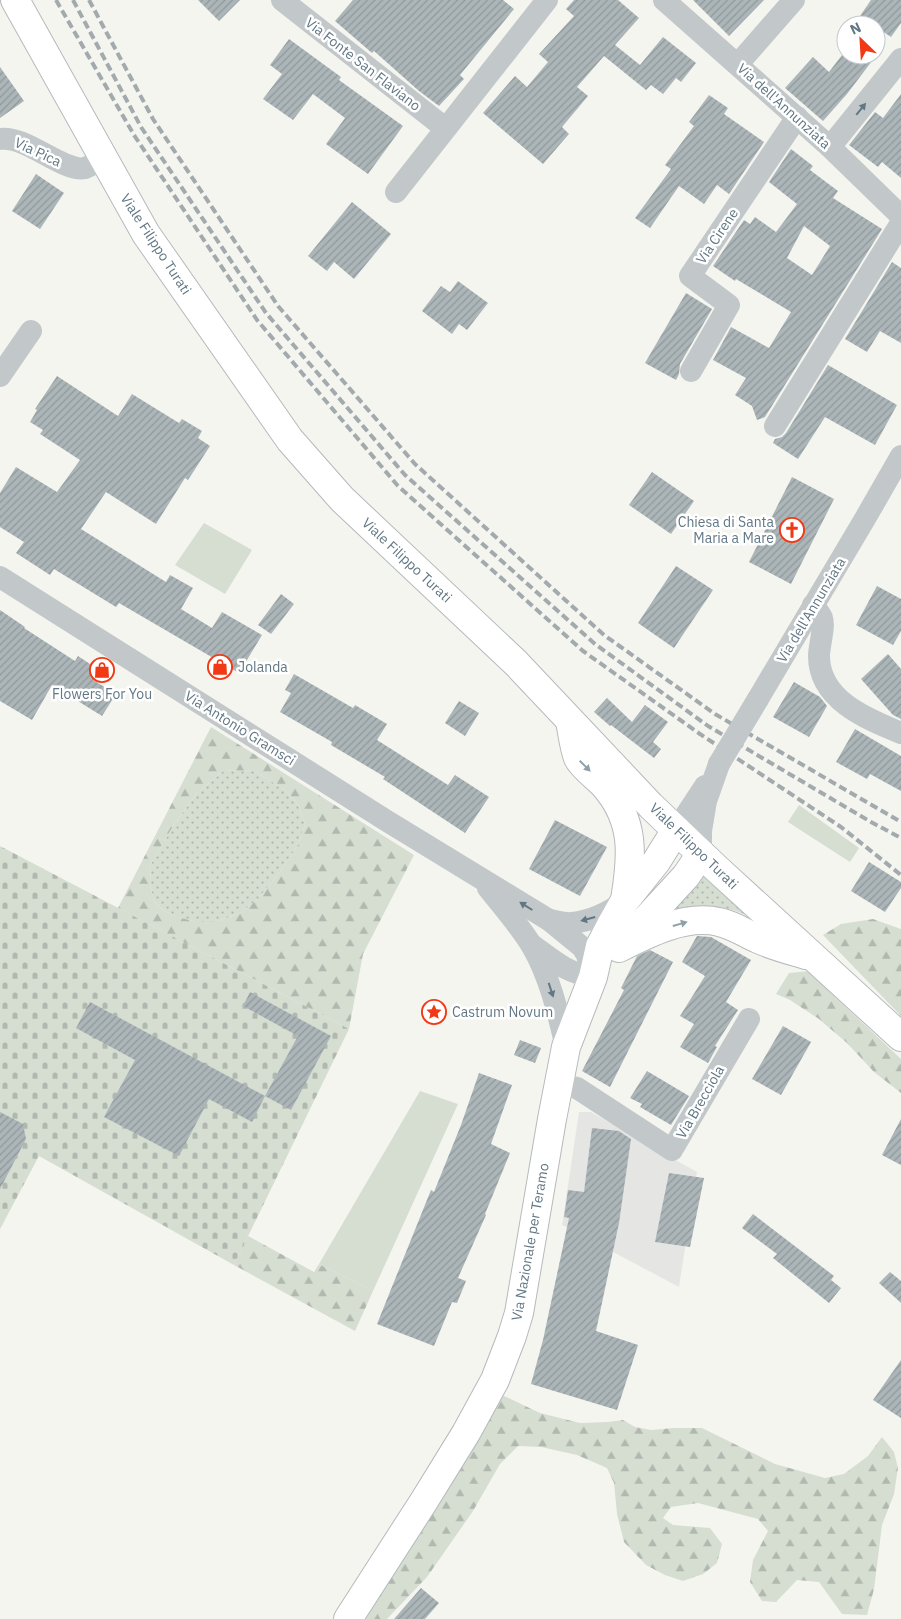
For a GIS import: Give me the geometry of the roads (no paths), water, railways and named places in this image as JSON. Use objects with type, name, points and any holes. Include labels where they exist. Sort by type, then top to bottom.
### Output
[{"type":"main road","name":"Viale Filippo Turati","points":[[15,0],[146,234],[290,440],[342,499],[516,663],[651,806],[901,1037]]},
{"type":"main road","name":"Via Nazionale per Teramo","points":[[570,720],[578,759],[606,787],[622,811],[628,827],[630,869],[624,902]]},
{"type":"main road","name":"Via Nazionale per Teramo","points":[[348,1619],[466,1433],[495,1380],[519,1313],[566,1047],[593,977],[600,946],[624,902],[656,862],[676,830]]},
{"type":"main road","name":"Via Nazionale per Teramo","points":[[593,977],[686,876],[701,854]]},
{"type":"main road","name":"Via Nazionale per Teramo","points":[[619,948],[648,933],[692,920],[707,920],[732,926],[768,943],[814,957]]},
{"type":"street","name":"Via Fonte San Flaviano","points":[[282,0],[445,128]]},
{"type":"street","points":[[396,192],[547,0]]},
{"type":"street","name":"Via dell'Annunziata","points":[[664,0],[830,147],[901,216]]},
{"type":"street","points":[[738,64],[794,0]]},
{"type":"street","points":[[830,147],[901,59]]},
{"type":"street","name":"Via Cirene","points":[[691,372],[729,305],[690,276],[797,118]]},
{"type":"street","name":"Via Pica","points":[[0,139],[7,138],[22,143],[69,166],[84,168],[103,159]]},
{"type":"street","points":[[774,426],[901,223]]},
{"type":"street","points":[[0,376],[31,331]]},
{"type":"street","name":"Via dell'Annunziata","points":[[676,830],[758,699],[901,456]]},
{"type":"street","name":"Via Antonio Gramsci","points":[[0,577],[387,821],[548,920],[582,947],[587,955],[593,977],[569,971],[532,945]]},
{"type":"street","points":[[813,605],[822,618],[820,666],[832,692],[841,701],[870,720],[901,733]]},
{"type":"street","name":"Via dell'Annunziata","points":[[701,854],[701,831],[706,801],[718,764]]},
{"type":"street","name":"Via Antonio Gramsci","points":[[480,877],[532,945],[544,968],[566,1047]]},
{"type":"street","name":"Via Antonio Gramsci","points":[[548,920],[571,923],[592,919],[624,902]]},
{"type":"street","name":"Via Brecciola","points":[[559,1084],[577,1088],[672,1150],[749,1018]]},
{"type":"railway","points":[[56,0],[134,135],[257,320],[398,486],[583,651],[700,734],[841,827],[901,875]]},
{"type":"railway","points":[[73,0],[141,127],[266,313],[405,475],[595,644],[708,726],[901,838]]},
{"type":"railway","points":[[89,0],[153,119],[278,306],[415,464],[604,635],[715,714],[901,822]]},
{"type":"place","name":"Chiesa di Santa Maria a Mare","points":[[792,530]]},
{"type":"place","name":"Jolanda","points":[[220,667]]},
{"type":"place","name":"Flowers For You","points":[[102,670]]},
{"type":"place","name":"Castrum Novum","points":[[434,1012]]}]
